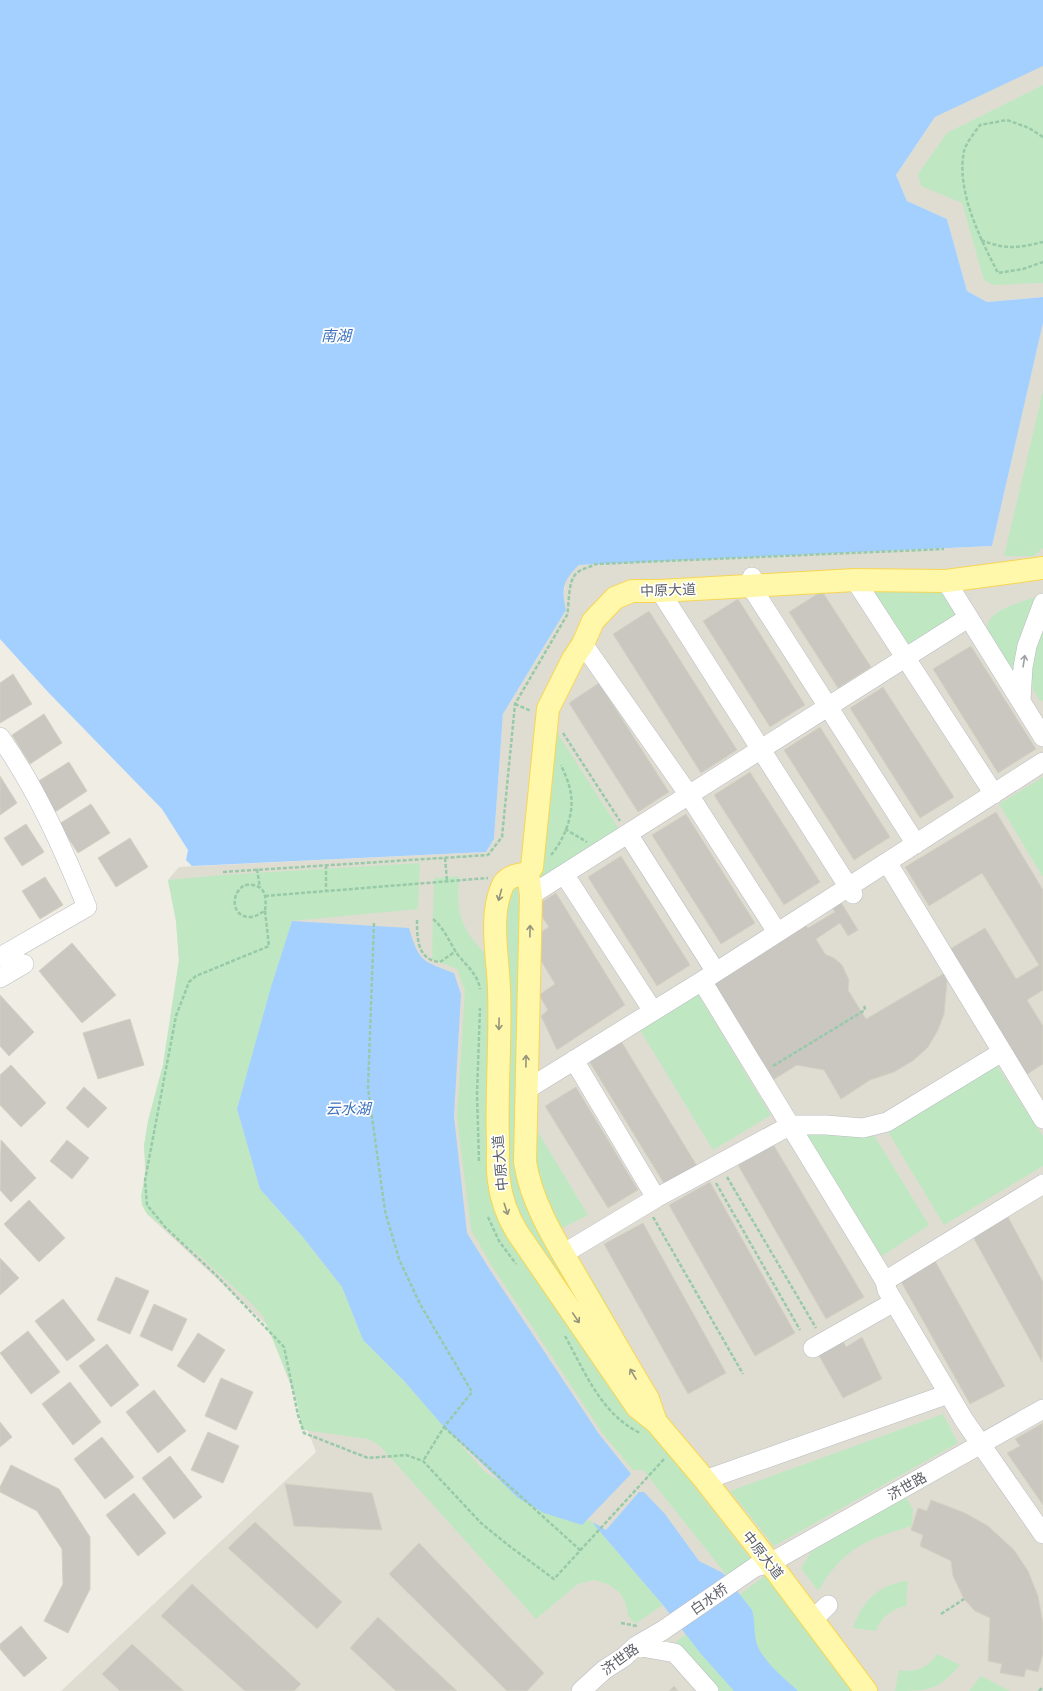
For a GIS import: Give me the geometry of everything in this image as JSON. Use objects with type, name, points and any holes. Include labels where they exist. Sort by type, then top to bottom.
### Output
[{"type":"main road","name":"中原大道","points":[[656,1422],[648,1399],[563,1254],[539,1209],[530,1187],[526,1162],[530,1144],[526,1090],[531,895],[530,870],[545,740],[541,711],[583,644],[593,621],[615,598],[632,591],[660,591],[751,581],[946,581],[1043,568]]},
{"type":"main road","name":"中原大道","points":[[530,870],[508,879],[502,885],[496,908],[499,989],[497,1130],[500,1189],[509,1216],[517,1232],[637,1407],[656,1422],[705,1480],[763,1565],[820,1613],[866,1691]]},
{"type":"street","points":[[854,580],[994,794]]},
{"type":"street","points":[[751,581],[828,707],[916,844]]},
{"type":"street","points":[[946,581],[1043,737]]},
{"type":"street","points":[[660,591],[850,890]]},
{"type":"street","points":[[1021,700],[1023,667],[1027,646],[1043,603]]},
{"type":"street","points":[[531,895],[968,618]]},
{"type":"street","points":[[583,644],[689,795],[777,932]]},
{"type":"street","points":[[0,738],[12,754],[38,799],[67,859],[87,907],[0,957]]},
{"type":"street","points":[[526,1090],[653,1012],[777,932],[850,890],[887,862],[1043,762]]},
{"type":"street","points":[[628,834],[709,976],[759,1074],[885,1281],[887,1290],[948,1394],[1043,1534]]},
{"type":"street","points":[[887,862],[1043,1119]]},
{"type":"street","points":[[564,874],[653,1012]]},
{"type":"street","points":[[0,978],[24,964]]},
{"type":"street","points":[[563,1254],[718,1163],[791,1125],[826,1125],[863,1128],[879,1125],[887,1122],[1002,1052]]},
{"type":"street","points":[[574,1060],[651,1201]]},
{"type":"street","points":[[885,1281],[1043,1184]]},
{"type":"street","points":[[813,1348],[894,1302]]},
{"type":"street","points":[[705,1480],[948,1394]]},
{"type":"street","name":"济世路","points":[[763,1565],[1043,1408]]},
{"type":"street","name":"白水桥","points":[[662,1632],[763,1565]]},
{"type":"street","name":"济世路","points":[[581,1691],[604,1670],[624,1658],[636,1646],[662,1632]]},
{"type":"street","points":[[636,1646],[675,1653],[709,1691]]},
{"type":"path","points":[[1043,138],[1029,128],[1007,120],[980,125],[964,150],[963,185],[980,240],[998,273],[1023,269],[1043,262]]},
{"type":"path","points":[[980,240],[995,246],[1018,248],[1043,242]]},
{"type":"path","points":[[515,704],[541,711],[628,834]]},
{"type":"path","points":[[530,870],[546,861],[559,846],[572,807],[571,794],[556,755],[545,740]]},
{"type":"path","points":[[565,829],[586,841],[598,852]]},
{"type":"path","points":[[446,858],[447,882]]},
{"type":"path","points":[[326,865],[326,891]]},
{"type":"path","points":[[257,870],[260,888],[265,896],[269,946],[196,976],[188,982],[176,1016],[155,1125],[145,1180],[147,1205],[166,1228],[216,1275],[284,1347],[298,1415],[304,1433],[368,1458],[406,1456],[423,1461],[481,1522],[508,1545],[554,1579],[665,1458]]},
{"type":"path","points":[[260,888],[250,885],[241,888],[235,896],[235,906],[238,911],[246,916],[256,916],[265,911]]},
{"type":"path","points":[[417,920],[417,940],[422,951],[432,961],[440,962],[456,951]]},
{"type":"path","points":[[374,923],[368,1088],[385,1211],[399,1259],[420,1304],[472,1392],[444,1428],[423,1461]]},
{"type":"path","points":[[759,1074],[865,1010],[864,1004]]},
{"type":"path","points":[[718,1163],[817,1329]]},
{"type":"path","points":[[716,1182],[800,1330]]},
{"type":"path","points":[[651,1201],[743,1374]]},
{"type":"path","points":[[444,1428],[580,1550]]},
{"type":"path","points":[[941,1614],[964,1599]]},
{"type":"path","points":[[1039,1691],[1043,1687]]},
{"type":"shaded area","points":[[1043,64],[1043,297],[987,302],[967,291],[947,219],[907,201],[896,175],[935,117]]},
{"type":"shaded area","points":[[1043,323],[1043,1691],[61,1691],[316,1452],[268,1326],[147,1214],[144,1146],[148,1121],[163,1065],[179,960],[176,921],[168,880],[179,867],[486,852],[494,839],[503,714],[566,610],[563,597],[566,578],[579,565],[992,546]]},
{"type":"green space","points":[[1043,85],[1043,283],[993,285],[984,280],[962,203],[921,186],[918,174],[947,133]]},
{"type":"green space","points":[[1043,391],[1043,548],[1034,556],[1004,556]]},
{"type":"green space","points":[[946,589],[964,618],[906,654],[865,590]]},
{"type":"green space","points":[[1042,595],[1016,678],[987,631],[988,623],[999,611],[1017,603]]},
{"type":"green space","points":[[1043,612],[1043,700],[1041,702],[1024,675]]},
{"type":"green space","points":[[549,720],[619,829],[535,884]]},
{"type":"green space","points":[[1043,777],[1043,877],[999,804]]},
{"type":"green space","points":[[420,863],[418,909],[292,921],[237,1109],[260,1189],[302,1236],[342,1287],[363,1340],[405,1382],[485,1472],[534,1502],[593,1522],[663,1605],[635,1624],[628,1616],[626,1604],[620,1593],[608,1584],[594,1580],[578,1584],[536,1619],[379,1445],[368,1439],[304,1430],[301,1425],[296,1396],[263,1316],[202,1258],[147,1214],[142,1205],[141,1196],[146,1170],[144,1146],[148,1121],[163,1065],[179,960],[176,921],[168,880],[221,875]]},
{"type":"green space","points":[[459,876],[458,903],[464,924],[477,945],[495,963],[494,1174],[641,1418],[751,1559],[728,1577],[643,1470],[633,1470],[603,1434],[492,1266],[471,1230],[457,1117],[465,991],[457,969],[432,959],[434,878]]},
{"type":"green space","points":[[517,883],[524,962],[532,1122],[588,1215],[560,1229],[602,1295],[652,1390],[628,1390],[511,1211],[502,1167],[505,895]]},
{"type":"green space","points":[[698,994],[771,1115],[713,1150],[640,1030]]},
{"type":"green space","points":[[996,1064],[1043,1136],[1043,1166],[944,1225],[888,1132]]},
{"type":"green space","points":[[872,1132],[929,1225],[882,1256],[805,1133]]},
{"type":"green space","points":[[943,1414],[958,1443],[774,1546],[730,1491]]},
{"type":"green space","points":[[905,1496],[913,1509],[912,1526],[881,1536],[857,1548],[837,1565],[818,1591],[801,1568],[811,1552]]},
{"type":"green space","points":[[766,1575],[853,1691],[716,1691],[673,1644]]},
{"type":"green space","points":[[908,1581],[906,1606],[896,1609],[888,1614],[876,1631],[853,1628],[861,1610],[880,1590],[888,1586]]},
{"type":"green space","points":[[937,1654],[960,1665],[945,1680],[932,1688],[916,1691],[895,1691],[899,1670],[910,1671],[921,1668],[930,1663]]},
{"type":"green space","points":[[981,1676],[1010,1691],[969,1691]]},
{"type":"water","name":"南湖","points":[[0,0],[1043,0],[1043,66],[935,117],[896,175],[907,201],[947,219],[967,291],[987,302],[1043,297],[1043,323],[992,546],[579,565],[567,580],[565,585],[564,596],[566,610],[503,714],[494,839],[486,852],[192,866],[186,860],[188,850],[162,809],[48,692],[0,639]]},
{"type":"water","name":"云水湖","points":[[292,921],[409,928],[416,948],[423,959],[435,966],[454,973],[461,994],[454,1116],[467,1233],[599,1434],[631,1474],[582,1525],[544,1513],[518,1498],[444,1427],[405,1382],[363,1340],[342,1287],[302,1236],[260,1189],[237,1109],[271,987]]},
{"type":"water","points":[[639,1492],[644,1492],[665,1514],[699,1561],[723,1573],[752,1610],[756,1641],[762,1655],[798,1691],[734,1691],[701,1654],[663,1605],[596,1527],[593,1522],[606,1530]]},
{"type":"building","points":[[822,591],[871,667],[838,688],[789,612]]},
{"type":"building","points":[[738,599],[805,705],[770,727],[703,621]]},
{"type":"building","points":[[649,611],[737,750],[701,773],[613,634]]},
{"type":"building","points":[[971,646],[1036,749],[998,773],[933,669]]},
{"type":"building","points":[[13,674],[32,704],[0,723],[0,683]]},
{"type":"building","points":[[599,683],[669,792],[638,812],[569,703]]},
{"type":"building","points":[[883,687],[954,797],[920,818],[850,708]]},
{"type":"building","points":[[44,714],[62,743],[30,764],[12,735]]},
{"type":"building","points":[[820,727],[890,837],[854,860],[784,750]]},
{"type":"building","points":[[69,762],[87,791],[55,812],[37,782]]},
{"type":"building","points":[[750,772],[820,882],[784,905],[714,795]]},
{"type":"building","points":[[0,776],[17,803],[0,815]]},
{"type":"building","points":[[91,804],[110,833],[78,853],[59,824]]},
{"type":"building","points":[[996,812],[1043,890],[1043,990],[1027,1000],[1043,1026],[1043,1064],[1026,1075],[950,949],[985,928],[1016,979],[1039,965],[982,873],[929,906],[905,867]]},
{"type":"building","points":[[686,814],[755,923],[721,944],[652,835]]},
{"type":"building","points":[[26,824],[44,852],[22,866],[4,838]]},
{"type":"building","points":[[130,838],[148,867],[116,887],[98,858]]},
{"type":"building","points":[[621,856],[690,965],[657,986],[588,877]]},
{"type":"building","points":[[45,877],[63,905],[40,919],[22,891]]},
{"type":"building","points":[[556,893],[625,1005],[557,1050],[541,1016],[548,1010],[539,995],[555,984],[534,949],[536,935],[549,927],[535,906]]},
{"type":"building","points":[[839,899],[858,930],[848,936],[840,923],[816,939],[825,954],[834,958],[842,965],[849,980],[848,990],[866,1019],[948,971],[944,1014],[938,1030],[928,1047],[914,1060],[894,1072],[870,1080],[841,1099],[824,1070],[797,1065],[773,1080],[714,983],[805,924],[808,928],[835,912],[830,905]]},
{"type":"building","points":[[72,943],[116,995],[82,1023],[39,971]]},
{"type":"building","points":[[0,995],[34,1032],[9,1056],[0,1046]]},
{"type":"building","points":[[130,1019],[144,1065],[98,1079],[83,1033]]},
{"type":"building","points":[[621,1041],[697,1166],[665,1185],[589,1061]]},
{"type":"building","points":[[11,1065],[46,1103],[21,1127],[0,1105],[0,1075]]},
{"type":"building","points":[[84,1087],[107,1108],[88,1128],[66,1108]]},
{"type":"building","points":[[576,1087],[638,1190],[608,1208],[545,1106]]},
{"type":"building","points":[[1,1140],[36,1178],[11,1202],[0,1190]]},
{"type":"building","points":[[67,1140],[89,1158],[72,1179],[50,1161]]},
{"type":"building","points":[[773,1144],[864,1297],[826,1319],[738,1165]]},
{"type":"building","points":[[710,1182],[795,1333],[755,1356],[669,1205]]},
{"type":"building","points":[[29,1200],[65,1238],[39,1262],[4,1224]]},
{"type":"building","points":[[1008,1217],[1043,1282],[1042,1362],[973,1237]]},
{"type":"building","points":[[643,1223],[726,1373],[688,1394],[604,1244]]},
{"type":"building","points":[[0,1258],[19,1278],[0,1295]]},
{"type":"building","points":[[934,1259],[1005,1386],[970,1404],[899,1278]]},
{"type":"building","points":[[116,1277],[149,1291],[130,1334],[97,1320]]},
{"type":"building","points":[[63,1299],[95,1340],[67,1361],[35,1321]]},
{"type":"building","points":[[154,1304],[187,1319],[172,1351],[140,1336]]},
{"type":"building","points":[[28,1331],[60,1372],[31,1394],[0,1353]]},
{"type":"building","points":[[198,1333],[225,1350],[204,1383],[177,1366]]},
{"type":"building","points":[[862,1337],[882,1379],[843,1398],[818,1354],[843,1341],[846,1347]]},
{"type":"building","points":[[107,1344],[139,1385],[111,1407],[79,1366]]},
{"type":"building","points":[[221,1378],[253,1392],[236,1430],[205,1416]]},
{"type":"building","points":[[70,1382],[101,1422],[73,1445],[42,1404]]},
{"type":"building","points":[[154,1390],[186,1431],[158,1453],[126,1412]]},
{"type":"building","points":[[0,1422],[12,1437],[0,1447]]},
{"type":"building","points":[[1043,1423],[1043,1505],[1007,1453],[1020,1446],[1015,1439]]},
{"type":"building","points":[[208,1432],[239,1446],[223,1483],[191,1470]]},
{"type":"building","points":[[102,1437],[134,1477],[105,1499],[74,1459]]},
{"type":"building","points":[[170,1456],[202,1497],[174,1519],[142,1478]]},
{"type":"building","points":[[11,1465],[59,1489],[90,1537],[90,1589],[68,1633],[44,1621],[63,1584],[62,1549],[37,1511],[0,1492],[0,1487]]},
{"type":"building","points":[[285,1484],[372,1493],[382,1530],[294,1526]]},
{"type":"building","points":[[134,1493],[166,1533],[138,1556],[106,1515]]},
{"type":"building","points":[[931,1500],[965,1513],[988,1526],[1014,1550],[1028,1571],[1038,1596],[1043,1624],[1043,1654],[1038,1672],[1026,1669],[1024,1677],[1000,1673],[1002,1664],[988,1661],[990,1618],[975,1611],[964,1599],[953,1576],[951,1561],[920,1546],[923,1535],[911,1530],[918,1508],[927,1511]]},
{"type":"building","points":[[255,1522],[342,1602],[317,1629],[228,1548]]},
{"type":"building","points":[[419,1543],[544,1673],[527,1691],[507,1691],[389,1574]]},
{"type":"building","points":[[192,1584],[301,1684],[294,1691],[245,1691],[161,1616]]},
{"type":"building","points":[[378,1617],[457,1691],[396,1691],[350,1648]]},
{"type":"building","points":[[21,1626],[47,1658],[24,1677],[0,1649],[0,1644]]},
{"type":"building","points":[[132,1644],[184,1691],[120,1691],[102,1674]]},
{"type":"building","points":[[674,1686],[678,1691],[669,1691]]}]
